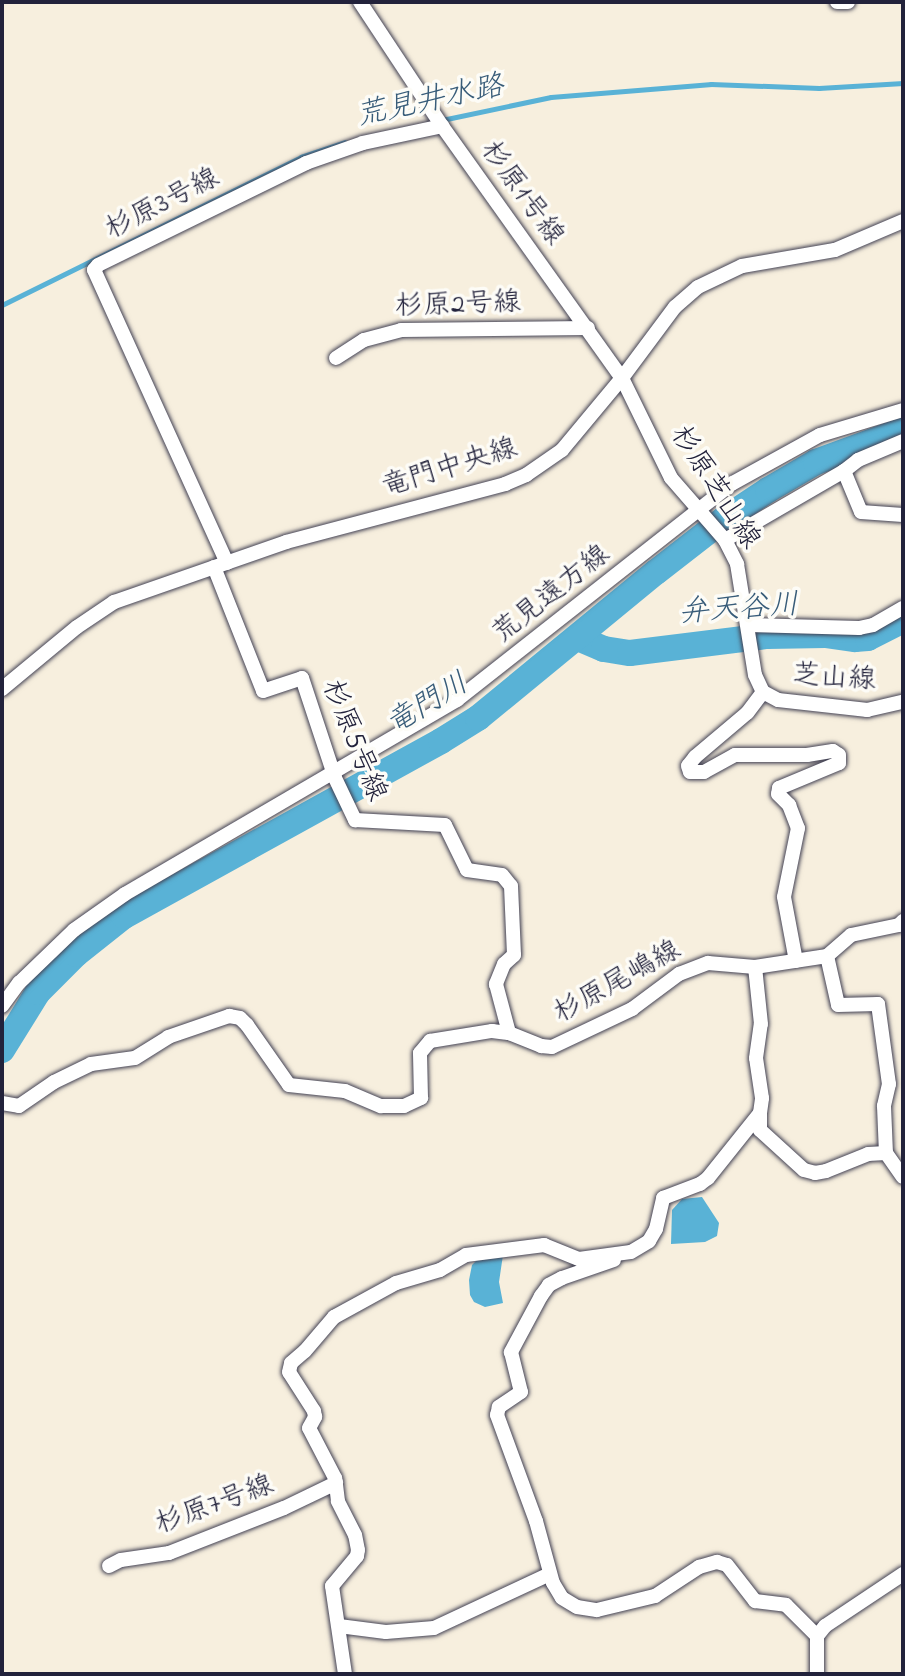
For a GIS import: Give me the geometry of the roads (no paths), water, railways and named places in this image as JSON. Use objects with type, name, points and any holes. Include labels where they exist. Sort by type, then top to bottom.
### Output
[{"type":"street","name":"杉原1号線","points":[[360,2],[440,122],[622,378]]},
{"type":"street","points":[[836,2],[848,2]]},
{"type":"street","name":"杉原3号線","points":[[221,565],[94,270],[306,163],[363,143],[440,122]]},
{"type":"street","name":"竜門中央線","points":[[2,689],[77,627],[114,602],[320,532],[459,497],[526,475],[562,450],[622,378],[675,307],[713,278],[743,266],[835,250],[903,221]]},
{"type":"street","name":"杉原2号線","points":[[336,358],[364,340],[401,330],[588,328]]},
{"type":"street","name":"杉原芝山線","points":[[622,378],[671,478],[724,539],[743,584],[755,675],[763,692]]},
{"type":"street","name":"荒見遠方線","points":[[2,1006],[19,983],[74,930],[125,894],[334,776],[457,700],[702,514],[733,483],[820,435],[903,410]]},
{"type":"street","points":[[724,539],[844,471],[858,460],[903,441]]},
{"type":"street","points":[[844,471],[862,512],[903,515]]},
{"type":"street","name":"杉原5号線","points":[[221,565],[263,691],[302,678],[334,776],[355,820],[370,823],[445,825],[467,870],[502,875],[511,886],[514,955],[505,964],[496,984],[509,1033]]},
{"type":"street","points":[[749,627],[859,628],[873,625],[903,608]]},
{"type":"street","points":[[763,692],[747,713],[688,766],[690,772],[697,774],[735,755],[807,755],[833,751],[839,755],[839,763],[779,788],[778,794],[789,805],[798,828],[783,897],[796,961]]},
{"type":"street","name":"芝山線","points":[[763,692],[778,700],[867,710],[903,702]]},
{"type":"street","name":"杉原尾嶋線","points":[[2,1103],[19,1107],[42,1089],[91,1064],[135,1058],[168,1037],[229,1016],[240,1018],[247,1025],[289,1085],[345,1091],[371,1104],[404,1106],[421,1098],[419,1053],[430,1041],[492,1031],[509,1033],[541,1046],[552,1047],[632,1009],[679,974],[708,963],[755,967],[827,956],[851,935],[899,925],[903,921]]},
{"type":"street","points":[[827,956],[838,1004],[878,1004],[889,1084],[884,1106],[886,1153],[903,1177]]},
{"type":"street","points":[[755,967],[761,1024],[756,1058],[762,1098],[761,1130],[804,1170],[815,1173],[868,1154],[886,1153]]},
{"type":"street","points":[[760,1112],[708,1178],[700,1184],[663,1198],[656,1229],[649,1241],[631,1252],[549,1285],[511,1352],[521,1392],[499,1407],[498,1422],[536,1521],[550,1573],[562,1598],[576,1607],[597,1610],[655,1596],[699,1567],[717,1562],[727,1565],[755,1601],[786,1605],[817,1636],[817,1674]]},
{"type":"street","points":[[345,1674],[332,1586],[357,1556],[358,1550],[355,1535],[338,1500],[336,1483],[309,1428],[315,1417],[314,1411],[289,1372],[291,1363],[334,1317],[396,1283],[440,1270],[466,1255],[531,1245],[544,1245],[579,1259],[631,1252]]},
{"type":"street","name":"杉原7号線","points":[[109,1566],[121,1560],[169,1553],[284,1508],[336,1483]]},
{"type":"street","points":[[339,1626],[386,1632],[434,1628],[550,1573]]},
{"type":"street","points":[[817,1636],[856,1604],[903,1574]]},
{"type":"water","points":[[702,1197],[719,1223],[717,1236],[705,1242],[671,1244],[672,1210],[682,1199]]},
{"type":"water","points":[[503,1255],[499,1282],[503,1303],[485,1307],[474,1302],[470,1295],[469,1280],[472,1265],[480,1257]]},
{"type":"waterway","name":"荒見井水路","points":[[442,120],[551,97],[711,84],[819,88],[903,83]]},
{"type":"waterway","name":"荒見井水路","points":[[2,305],[301,157],[345,142]]},
{"type":"waterway","name":"竜門川","points":[[2,1050],[38,992],[76,954],[124,916],[478,718],[656,572],[724,519],[768,490],[816,462],[903,430]]},
{"type":"waterway","name":"弁天谷川","points":[[578,638],[604,649],[630,653],[767,636],[825,635],[868,638],[903,620]]}]
